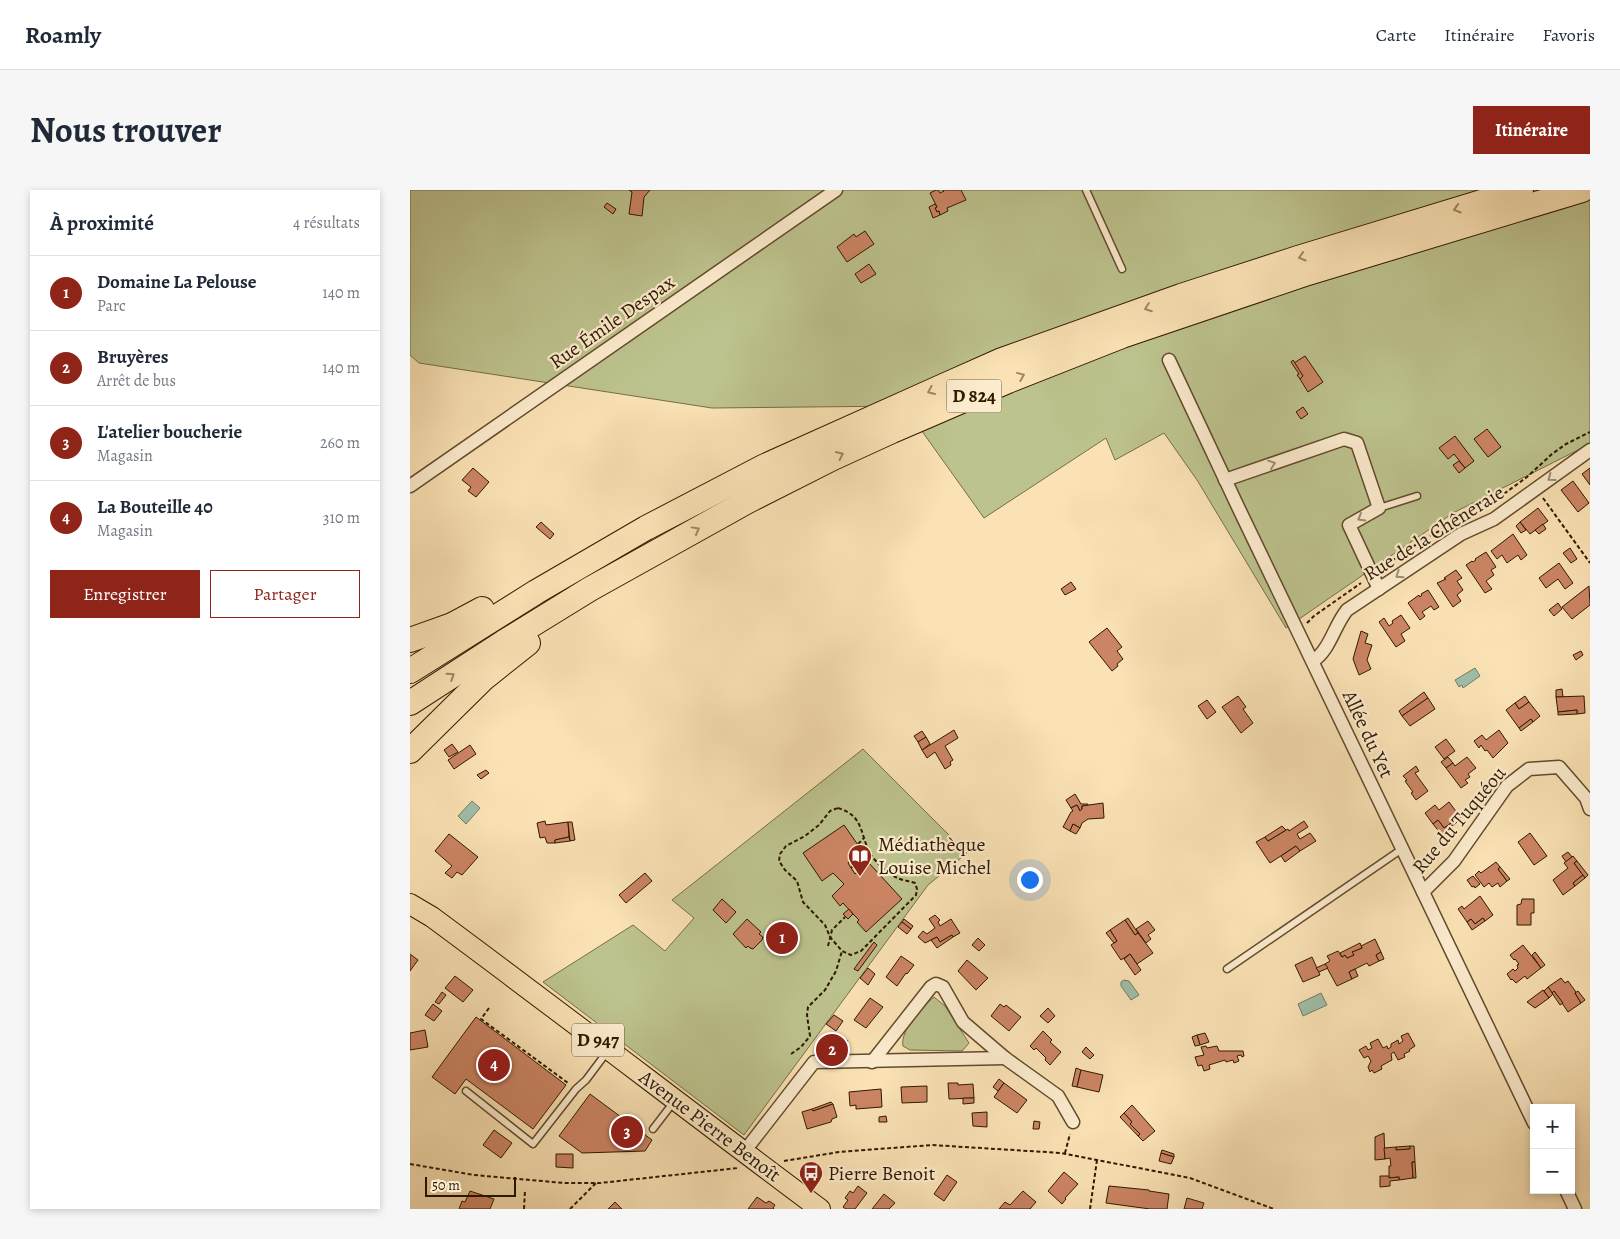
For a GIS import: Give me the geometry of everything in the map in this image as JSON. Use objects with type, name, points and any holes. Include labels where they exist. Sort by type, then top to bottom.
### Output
[{"type":"highway","name":"D 824","points":[[410,672],[585,562],[708,495],[823,438],[1002,360],[1181,296],[1307,255],[1521,190]]},
{"type":"highway","name":"D 824","points":[[410,703],[546,616],[748,501],[833,458],[1008,381],[1122,336],[1308,273],[1582,190]]},
{"type":"highway","points":[[410,640],[471,616],[625,528],[708,495]]},
{"type":"highway","points":[[410,751],[484,678],[519,649],[664,548]]},
{"type":"main road","name":"Avenue Pierre Benoît","points":[[410,898],[432,917],[610,1049],[675,1100],[744,1160],[818,1208]]},
{"type":"main road","name":"Avenue Pierre Benoît","points":[[410,904],[432,917]]},
{"type":"street","name":"Rue Émile Despax","points":[[410,486],[836,190]]},
{"type":"street","name":"Allée du Yet","points":[[1169,360],[1530,1115]]},
{"type":"street","points":[[1226,480],[1344,439],[1357,443],[1380,508],[1349,525],[1379,589]]},
{"type":"street","name":"Rue de la Chêneraie","points":[[1313,661],[1320,656],[1339,620],[1347,610],[1461,534],[1494,519],[1590,450]]},
{"type":"street","name":"Rue du Tuquéou","points":[[1422,892],[1454,861],[1508,786],[1528,769],[1559,767],[1586,798],[1590,809]]},
{"type":"street","points":[[872,1062],[931,986],[936,984],[943,987],[963,1022],[1005,1058],[1058,1096],[1073,1122]]},
{"type":"street","points":[[744,1160],[814,1062],[1005,1058]]},
{"type":"street","points":[[1568,1194],[1575,1209]]},
{"type":"lane","points":[[1086,190],[1122,270]]},
{"type":"lane","points":[[1380,508],[1417,496]]},
{"type":"lane","points":[[1226,969],[1402,849]]},
{"type":"lane","points":[[466,1091],[533,1144],[610,1049]]},
{"type":"lane","points":[[653,1129],[675,1100]]},
{"type":"path","points":[[1536,489],[1590,563]]},
{"type":"path","points":[[838,808],[846,810],[855,818],[870,852],[874,860],[891,875],[915,883],[916,895],[861,951],[851,955],[842,951],[830,937],[825,925],[803,902],[797,881],[785,870],[779,861],[780,854],[786,846],[805,836],[819,825],[830,811],[838,808]]},
{"type":"path","points":[[858,844],[864,838]]},
{"type":"path","points":[[851,868],[870,852]]},
{"type":"path","points":[[828,946],[832,930],[846,917]]},
{"type":"path","points":[[791,1054],[801,1047],[810,1036],[807,1015],[808,1007],[826,990],[836,971],[842,951]]},
{"type":"path","points":[[489,1008],[481,1019],[568,1083]]},
{"type":"path","points":[[1065,1154],[1073,1122]]},
{"type":"path","points":[[778,1162],[839,1152],[932,1145],[1065,1154],[1190,1178],[1274,1209]]},
{"type":"path","points":[[410,1164],[474,1175],[564,1183],[596,1183],[744,1160]]},
{"type":"path","points":[[1090,1209],[1097,1160]]},
{"type":"path","points":[[570,1209],[596,1183]]},
{"type":"path","points":[[524,1209],[525,1190]]},
{"type":"green space","points":[[410,190],[1590,190],[1590,444],[1453,513],[1286,628],[1197,480],[1164,433],[1115,460],[1106,438],[984,518],[904,406],[712,408],[419,363],[410,355]]},
{"type":"green space","points":[[863,749],[967,853],[928,885],[744,1135],[543,982],[633,925],[665,951],[694,918],[672,900]]},
{"type":"green space","points":[[934,997],[945,1006],[969,1043],[962,1051],[910,1050],[903,1046],[908,1026]]},
{"type":"shaded area","points":[[1475,668],[1480,676],[1463,688],[1462,685],[1459,687],[1455,680]]},
{"type":"shaded area","points":[[472,801],[480,808],[466,824],[458,816]]},
{"type":"shaded area","points":[[1124,980],[1129,981],[1139,995],[1131,1000],[1121,986],[1121,982]]},
{"type":"shaded area","points":[[1321,993],[1327,1005],[1303,1016],[1298,1004]]},
{"type":"building","points":[[629,190],[650,190],[644,197],[642,216],[629,214],[632,192]]},
{"type":"building","points":[[936,190],[940,193],[943,190],[961,190],[966,200],[947,208],[948,211],[940,215],[939,211],[937,212],[935,208],[937,207],[930,193]]},
{"type":"building","points":[[607,203],[616,209],[613,214],[604,207]]},
{"type":"building","points":[[935,204],[937,207],[935,208],[937,212],[939,211],[940,215],[933,218],[929,207]]},
{"type":"building","points":[[865,231],[874,244],[847,262],[837,247],[854,234],[856,237]]},
{"type":"building","points":[[869,264],[876,274],[861,283],[855,274]]},
{"type":"building","points":[[1305,356],[1323,382],[1308,392],[1300,379],[1303,376],[1294,363]]},
{"type":"building","points":[[1293,360],[1303,376],[1300,379],[1291,362]]},
{"type":"building","points":[[1303,407],[1308,414],[1301,419],[1296,412]]},
{"type":"building","points":[[1487,429],[1501,447],[1488,457],[1474,439]]},
{"type":"building","points":[[1455,436],[1474,461],[1465,468],[1454,454],[1448,459],[1439,448]]},
{"type":"building","points":[[1459,461],[1465,468],[1459,473],[1453,465]]},
{"type":"building","points":[[473,468],[489,482],[476,497],[468,491],[471,487],[462,480]]},
{"type":"building","points":[[1590,468],[1590,485],[1582,474]]},
{"type":"building","points":[[1573,481],[1589,503],[1578,512],[1561,490]]},
{"type":"building","points":[[1538,508],[1548,521],[1530,534],[1520,522]]},
{"type":"building","points":[[541,522],[554,534],[550,539],[536,527]]},
{"type":"building","points":[[1520,522],[1526,530],[1521,533],[1516,526]]},
{"type":"building","points":[[1543,524],[1546,529],[1539,534],[1535,530]]},
{"type":"building","points":[[1513,534],[1527,555],[1521,560],[1518,555],[1507,563],[1502,555],[1497,559],[1491,551]]},
{"type":"building","points":[[1570,548],[1577,559],[1571,563],[1563,553]]},
{"type":"building","points":[[1486,552],[1496,567],[1491,570],[1494,575],[1486,581],[1492,589],[1485,593],[1466,565]]},
{"type":"building","points":[[1559,563],[1573,583],[1565,589],[1558,579],[1546,588],[1539,578]]},
{"type":"building","points":[[1456,570],[1462,578],[1457,581],[1463,590],[1457,595],[1461,601],[1453,607],[1437,583],[1446,579],[1444,578]]},
{"type":"building","points":[[1071,582],[1076,589],[1065,595],[1061,589]]},
{"type":"building","points":[[1589,586],[1590,605],[1572,619],[1562,607]]},
{"type":"building","points":[[1428,590],[1439,607],[1434,610],[1431,606],[1422,612],[1425,616],[1420,620],[1408,603],[1419,595],[1420,597],[1421,594]]},
{"type":"building","points":[[1558,603],[1562,609],[1554,616],[1549,610]]},
{"type":"building","points":[[1401,615],[1410,628],[1401,634],[1405,641],[1396,647],[1379,622],[1384,618],[1389,626],[1393,623],[1392,621]]},
{"type":"building","points":[[1107,628],[1122,647],[1117,651],[1123,659],[1112,671],[1089,642]]},
{"type":"building","points":[[1361,631],[1368,634],[1365,643],[1372,645],[1367,660],[1371,669],[1359,675],[1353,659]]},
{"type":"building","points":[[1581,651],[1583,655],[1576,660],[1573,655]]},
{"type":"building","points":[[1562,689],[1563,697],[1556,697],[1556,690]]},
{"type":"building","points":[[1424,692],[1428,698],[1402,716],[1399,711]]},
{"type":"building","points":[[1238,696],[1246,707],[1243,709],[1253,723],[1241,733],[1222,707]]},
{"type":"building","points":[[1525,696],[1529,702],[1519,709],[1515,703]]},
{"type":"building","points":[[1584,696],[1585,713],[1577,714],[1577,710],[1558,712],[1556,697]]},
{"type":"building","points":[[1428,698],[1435,709],[1410,726],[1402,716]]},
{"type":"building","points":[[1207,700],[1216,712],[1207,719],[1198,706]]},
{"type":"building","points":[[1529,702],[1540,716],[1533,722],[1531,719],[1519,728],[1506,710],[1515,703],[1519,709]]},
{"type":"building","points":[[1577,710],[1577,714],[1558,715],[1558,712]]},
{"type":"building","points":[[1531,719],[1533,722],[1521,731],[1519,728]]},
{"type":"building","points":[[954,730],[958,738],[945,746],[953,760],[950,762],[951,765],[945,769],[935,752],[927,758],[922,750]]},
{"type":"building","points":[[1499,730],[1508,743],[1493,758],[1487,750],[1485,751],[1481,745],[1479,748],[1474,741],[1482,735],[1486,740]]},
{"type":"building","points":[[922,731],[926,737],[918,742],[914,736]]},
{"type":"building","points":[[926,737],[930,744],[922,750],[918,742]]},
{"type":"building","points":[[1446,739],[1455,751],[1444,759],[1435,747]]},
{"type":"building","points":[[452,744],[458,752],[449,757],[444,750]]},
{"type":"building","points":[[470,745],[476,754],[454,769],[448,760]]},
{"type":"building","points":[[1448,757],[1453,763],[1446,768],[1441,762]]},
{"type":"building","points":[[1467,757],[1476,768],[1468,774],[1470,777],[1465,780],[1468,783],[1461,788],[1446,768],[1453,763],[1455,766]]},
{"type":"building","points":[[1416,766],[1419,771],[1415,773],[1428,791],[1416,800],[1405,781],[1407,780],[1403,776]]},
{"type":"building","points":[[486,770],[489,773],[481,779],[477,775]]},
{"type":"building","points":[[1075,794],[1081,804],[1088,804],[1088,806],[1082,806],[1080,811],[1077,805],[1071,808],[1066,800]]},
{"type":"building","points":[[1449,802],[1461,818],[1456,823],[1454,821],[1444,828],[1438,820],[1433,824],[1425,813],[1435,805],[1439,810]]},
{"type":"building","points":[[1103,803],[1104,818],[1088,819],[1082,823],[1080,828],[1073,824],[1070,831],[1063,827],[1073,811],[1071,808],[1077,805],[1080,811],[1082,806]]},
{"type":"building","points":[[1438,820],[1444,828],[1454,821],[1456,823],[1441,834],[1433,824]]},
{"type":"building","points":[[545,821],[546,825],[568,822],[569,837],[555,840],[555,843],[547,843],[545,837],[540,838],[537,823]]},
{"type":"building","points":[[1304,821],[1308,827],[1297,834],[1300,839],[1310,833],[1316,841],[1300,851],[1296,846],[1270,863],[1256,842],[1265,837],[1268,841]]},
{"type":"building","points":[[568,822],[572,822],[575,840],[570,841]]},
{"type":"building","points":[[1073,824],[1080,828],[1076,834],[1070,831]]},
{"type":"building","name":"Médiathèque Louise Michel","points":[[844,825],[863,852],[848,863],[855,874],[868,862],[902,899],[866,932],[857,922],[859,920],[843,903],[840,906],[832,896],[844,884],[833,873],[822,881],[803,853]]},
{"type":"building","points":[[1282,826],[1286,830],[1268,841],[1265,837]]},
{"type":"building","points":[[1530,833],[1547,856],[1534,865],[1518,842]]},
{"type":"building","points":[[449,834],[478,857],[462,875],[457,872],[452,878],[445,873],[452,866],[435,851]]},
{"type":"building","points":[[569,837],[570,841],[555,843],[555,840]]},
{"type":"building","points":[[1296,846],[1300,851],[1285,862],[1281,856]]},
{"type":"building","points":[[1568,852],[1572,857],[1566,862],[1562,856]]},
{"type":"building","points":[[1573,856],[1577,861],[1574,863],[1583,875],[1573,883],[1575,886],[1563,895],[1553,880],[1568,868],[1564,863]]},
{"type":"building","points":[[1577,861],[1588,875],[1585,878],[1574,863]]},
{"type":"building","points":[[1496,862],[1500,867],[1498,869],[1507,881],[1500,887],[1498,883],[1492,887],[1489,883],[1484,887],[1475,875]]},
{"type":"building","points":[[1500,867],[1510,879],[1507,881],[1498,869]]},
{"type":"building","points":[[645,873],[652,881],[626,903],[619,895]]},
{"type":"building","points":[[1583,875],[1585,878],[1575,886],[1573,883]]},
{"type":"building","points":[[1473,876],[1480,884],[1475,888],[1467,880]]},
{"type":"building","points":[[1480,896],[1493,915],[1485,921],[1483,918],[1475,924],[1471,919],[1467,922],[1458,909],[1462,906],[1464,909]]},
{"type":"building","points":[[722,899],[736,912],[726,923],[713,910]]},
{"type":"building","points":[[1522,899],[1534,899],[1534,913],[1531,913],[1531,925],[1517,925],[1517,905],[1521,904]]},
{"type":"building","points":[[849,909],[853,914],[848,919],[843,914]]},
{"type":"building","points":[[935,915],[940,920],[938,922],[940,926],[951,919],[960,933],[940,942],[937,937],[925,943],[918,937],[923,931],[927,934],[935,928],[929,919]]},
{"type":"building","points":[[1128,918],[1138,933],[1135,935],[1125,920]]},
{"type":"building","points":[[1483,918],[1485,921],[1472,930],[1467,922],[1471,919],[1475,924]]},
{"type":"building","points":[[747,919],[761,932],[759,934],[763,937],[753,949],[748,946],[746,948],[733,934]]},
{"type":"building","points":[[904,919],[913,926],[911,929],[902,922]]},
{"type":"building","points":[[1125,920],[1135,935],[1138,933],[1153,953],[1137,964],[1130,954],[1121,960],[1111,945],[1117,941],[1110,930]]},
{"type":"building","points":[[1148,921],[1155,930],[1148,935],[1151,939],[1146,943],[1136,929]]},
{"type":"building","points":[[902,922],[911,929],[907,934],[898,927]]},
{"type":"building","points":[[1110,930],[1117,941],[1114,943],[1106,933]]},
{"type":"building","points":[[952,935],[953,937],[937,948],[931,940],[937,937],[940,942]]},
{"type":"building","points":[[978,938],[985,945],[979,951],[972,945]]},
{"type":"building","points":[[1375,939],[1381,952],[1376,955],[1379,961],[1369,966],[1367,963],[1349,972],[1352,979],[1337,986],[1325,964],[1330,961],[1327,956],[1338,951],[1342,957],[1345,955],[1347,958],[1354,955],[1352,952]]},
{"type":"building","points":[[874,942],[877,945],[858,971],[854,969]]},
{"type":"building","points":[[1360,943],[1362,948],[1352,952],[1354,955],[1347,958],[1345,955],[1342,957],[1340,953]]},
{"type":"building","points":[[1523,945],[1541,968],[1527,979],[1525,976],[1516,983],[1507,974],[1513,969],[1515,971],[1519,964],[1510,955]]},
{"type":"building","points":[[1381,952],[1384,959],[1379,961],[1376,955]]},
{"type":"building","points":[[1535,952],[1545,965],[1541,968],[1532,955]]},
{"type":"building","points":[[410,954],[418,960],[410,971]]},
{"type":"building","points":[[1130,954],[1141,970],[1135,975],[1124,959]]},
{"type":"building","points":[[901,956],[914,965],[897,986],[886,977]]},
{"type":"building","points":[[1312,957],[1320,975],[1303,982],[1295,965]]},
{"type":"building","points":[[967,960],[988,978],[976,990],[958,971]]},
{"type":"building","points":[[1325,964],[1328,968],[1319,972],[1316,968]]},
{"type":"building","points":[[868,968],[875,974],[868,985],[860,978]]},
{"type":"building","points":[[1355,969],[1358,976],[1352,979],[1349,972]]},
{"type":"building","points":[[455,976],[473,990],[463,1002],[445,988]]},
{"type":"building","points":[[1561,978],[1565,983],[1568,981],[1581,1003],[1568,1012],[1554,991],[1552,993],[1548,987]]},
{"type":"building","points":[[1548,987],[1553,994],[1549,998],[1544,991]]},
{"type":"building","points":[[1543,990],[1549,998],[1535,1008],[1527,1002]]},
{"type":"building","points":[[1554,991],[1563,1003],[1560,1005],[1552,993]]},
{"type":"building","points":[[1578,991],[1585,1000],[1581,1003],[1575,993]]},
{"type":"building","points":[[442,992],[446,995],[439,1004],[435,1002]]},
{"type":"building","points":[[870,998],[883,1007],[866,1028],[854,1020]]},
{"type":"building","points":[[433,1004],[442,1011],[434,1021],[425,1015]]},
{"type":"building","points":[[1000,1004],[1004,1007],[1006,1005],[1021,1017],[1009,1031],[991,1016]]},
{"type":"building","points":[[1048,1008],[1055,1016],[1048,1023],[1040,1016]]},
{"type":"building","points":[[834,1015],[843,1021],[836,1031],[826,1024]]},
{"type":"building","points":[[476,1017],[566,1085],[533,1129],[466,1079],[455,1094],[432,1077]]},
{"type":"building","points":[[425,1030],[428,1047],[410,1050],[410,1033]]},
{"type":"building","points":[[1043,1031],[1052,1040],[1050,1042],[1061,1052],[1050,1065],[1036,1048],[1034,1050],[1030,1046]]},
{"type":"building","points":[[1205,1033],[1209,1042],[1200,1045],[1197,1035]]},
{"type":"building","points":[[1408,1033],[1415,1046],[1404,1054],[1405,1057],[1398,1060],[1394,1052],[1391,1054],[1392,1060],[1381,1066],[1382,1069],[1374,1073],[1372,1070],[1370,1072],[1368,1067],[1371,1061],[1368,1056],[1364,1058],[1359,1050],[1366,1046],[1368,1050],[1372,1048],[1370,1043],[1378,1039],[1383,1048],[1387,1046],[1388,1049],[1391,1047],[1391,1044],[1398,1040],[1399,1044],[1403,1041],[1401,1036]]},
{"type":"building","points":[[1197,1035],[1200,1045],[1195,1046],[1192,1037]]},
{"type":"building","points":[[841,1036],[848,1041],[844,1046],[838,1042]]},
{"type":"building","points":[[1206,1046],[1207,1048],[1217,1046],[1219,1051],[1243,1051],[1244,1056],[1237,1056],[1239,1061],[1234,1063],[1233,1060],[1226,1062],[1225,1060],[1209,1065],[1210,1069],[1204,1071],[1202,1065],[1198,1066],[1195,1057],[1204,1055],[1201,1047]]},
{"type":"building","points":[[1086,1047],[1094,1055],[1090,1059],[1082,1052]]},
{"type":"building","points":[[1076,1068],[1081,1070],[1077,1087],[1072,1086]]},
{"type":"building","points":[[1081,1070],[1103,1075],[1099,1092],[1077,1087]]},
{"type":"building","points":[[999,1079],[1004,1083],[998,1091],[993,1087]]},
{"type":"building","points":[[948,1083],[958,1083],[958,1085],[973,1084],[974,1098],[949,1099]]},
{"type":"building","points":[[1004,1083],[1027,1100],[1017,1113],[994,1097]]},
{"type":"building","points":[[927,1086],[927,1102],[902,1103],[901,1087]]},
{"type":"building","points":[[881,1089],[882,1107],[856,1109],[856,1105],[850,1106],[849,1092]]},
{"type":"building","points":[[590,1094],[652,1140],[645,1151],[582,1153],[559,1136]]},
{"type":"building","points":[[963,1098],[974,1098],[974,1103],[963,1104]]},
{"type":"building","points":[[831,1102],[833,1104],[813,1111],[812,1109]]},
{"type":"building","points":[[833,1104],[837,1117],[832,1119],[831,1122],[807,1129],[802,1112],[812,1109],[813,1111]]},
{"type":"building","points":[[1132,1105],[1155,1131],[1143,1141],[1138,1136],[1140,1134],[1130,1124],[1132,1122],[1124,1113]]},
{"type":"building","points":[[987,1112],[987,1127],[973,1126],[972,1113]]},
{"type":"building","points":[[1124,1113],[1132,1122],[1130,1124],[1140,1134],[1138,1136],[1120,1117]]},
{"type":"building","points":[[886,1116],[887,1122],[879,1122],[879,1117]]},
{"type":"building","points":[[1034,1121],[1040,1122],[1039,1129],[1033,1129]]},
{"type":"building","points":[[494,1130],[512,1143],[501,1158],[483,1145]]},
{"type":"building","points":[[1384,1133],[1385,1159],[1375,1160],[1375,1137]]},
{"type":"building","points":[[1410,1146],[1410,1149],[1396,1150],[1396,1147]]},
{"type":"building","points":[[1410,1146],[1414,1146],[1413,1178],[1399,1180],[1399,1177],[1389,1178],[1390,1158],[1385,1159],[1384,1148],[1396,1147],[1396,1150],[1410,1149]]},
{"type":"building","points":[[1162,1150],[1174,1154],[1174,1157],[1161,1153]]},
{"type":"building","points":[[1161,1153],[1174,1157],[1171,1164],[1159,1161]]},
{"type":"building","points":[[556,1154],[573,1154],[573,1168],[556,1167]]},
{"type":"building","points":[[1412,1162],[1415,1162],[1416,1178],[1413,1178]]},
{"type":"building","points":[[1064,1172],[1078,1184],[1062,1204],[1048,1191]]},
{"type":"building","points":[[947,1175],[957,1182],[944,1201],[934,1194]]},
{"type":"building","points":[[1380,1176],[1389,1176],[1389,1178],[1399,1177],[1399,1180],[1390,1181],[1390,1186],[1380,1187]]},
{"type":"building","points":[[858,1186],[867,1193],[855,1209],[846,1209],[843,1207],[848,1200],[845,1198],[850,1191],[853,1193]]},
{"type":"building","points":[[1109,1186],[1169,1194],[1167,1209],[1150,1209],[1106,1203]]},
{"type":"building","points":[[470,1191],[494,1199],[490,1209],[459,1209],[462,1201],[465,1202]]},
{"type":"building","points":[[1023,1191],[1036,1202],[1030,1209],[999,1209],[1005,1202],[1010,1205]]},
{"type":"building","points":[[884,1194],[895,1203],[889,1209],[872,1209]]},
{"type":"building","points":[[757,1197],[766,1203],[769,1201],[775,1205],[774,1209],[748,1209]]},
{"type":"building","points":[[1187,1198],[1204,1203],[1202,1209],[1184,1209]]},
{"type":"building","points":[[615,1202],[622,1209],[608,1209]]},
{"type":"place","name":"Médiathèque Louise Michel","points":[[860,877]]},
{"type":"place","name":"Domaine La Pelouse","points":[[782,938]]},
{"type":"place","name":"Bruyères","points":[[832,1050]]},
{"type":"place","name":"La Bouteille 40","points":[[494,1065]]},
{"type":"place","name":"L'atelier boucherie","points":[[627,1132]]},
{"type":"place","name":"Pierre Benoit","points":[[811,1194]]}]
